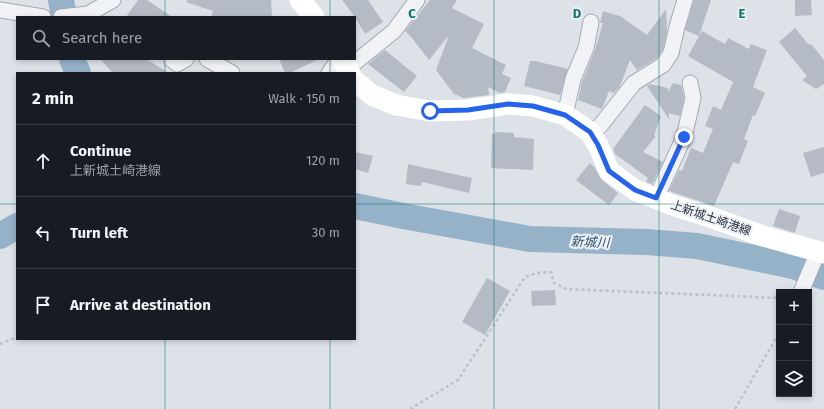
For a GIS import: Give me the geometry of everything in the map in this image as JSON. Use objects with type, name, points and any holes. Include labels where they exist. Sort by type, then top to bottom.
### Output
[{"type":"main road","points":[[300,0],[313,16]]},
{"type":"main road","name":"上新城土崎港線","points":[[356,80],[372,95],[396,105],[430,111],[468,110],[508,104],[533,106],[565,115],[590,132],[598,145],[609,171],[635,190],[672,205],[763,236],[820,253]]},
{"type":"street","points":[[73,16],[88,14],[114,0]]},
{"type":"street","points":[[356,60],[394,31],[417,0]]},
{"type":"street","points":[[590,132],[600,126],[634,83],[663,65],[671,53],[677,27],[686,0]]},
{"type":"street","points":[[0,10],[37,16]]},
{"type":"street","points":[[565,115],[573,79],[586,48],[591,22]]},
{"type":"street","points":[[172,60],[177,64],[184,60]]},
{"type":"street","points":[[210,60],[230,72]]},
{"type":"street","points":[[344,69],[356,60]]},
{"type":"street","points":[[656,198],[684,137],[693,98],[690,83]]},
{"type":"street","points":[[802,289],[820,253]]},
{"type":"path","points":[[410,409],[458,380],[525,277],[536,273],[551,272],[554,283],[566,289],[776,298]]},
{"type":"path","points":[[0,344],[16,337]]},
{"type":"path","points":[[735,409],[776,338]]},
{"type":"building","points":[[138,0],[147,0],[171,16],[127,16]]},
{"type":"building","points":[[187,0],[271,0],[272,16],[211,16],[213,11],[186,2]]},
{"type":"building","points":[[342,0],[368,0],[383,22],[365,34],[356,19],[356,16],[354,16]]},
{"type":"building","points":[[430,0],[457,0],[452,8],[484,24],[472,48],[506,65],[502,74],[511,78],[505,92],[500,93],[488,87],[489,95],[464,98],[454,94],[436,70],[449,35],[429,60],[405,31]]},
{"type":"building","points":[[694,0],[711,0],[699,36],[685,30]]},
{"type":"building","points":[[795,0],[811,0],[812,15],[795,16]]},
{"type":"building","points":[[666,9],[667,32],[663,49],[657,58],[637,70],[630,60],[620,86],[614,93],[609,91],[602,109],[578,100],[582,82],[595,50],[603,23],[600,23],[603,11],[620,16],[647,35]]},
{"type":"building","points":[[795,28],[824,60],[824,84],[816,89],[802,80],[807,76],[779,42]]},
{"type":"building","points":[[702,31],[725,44],[728,38],[749,49],[751,44],[767,50],[753,87],[765,93],[755,116],[753,115],[744,139],[748,141],[739,164],[733,162],[714,206],[669,191],[679,170],[682,171],[691,148],[703,153],[713,129],[705,126],[713,106],[721,110],[733,82],[688,56]]},
{"type":"building","points":[[385,50],[417,76],[404,92],[368,64]]},
{"type":"building","points":[[101,60],[148,60],[167,72],[112,72]]},
{"type":"building","points":[[279,60],[317,60],[292,72],[285,72]]},
{"type":"building","points":[[530,61],[568,69],[560,95],[524,86]]},
{"type":"building","points":[[673,83],[681,85],[684,98],[680,116],[669,113],[669,119],[647,86],[650,84],[668,88],[668,92]]},
{"type":"building","points":[[645,105],[661,116],[654,135],[656,136],[643,152],[663,162],[652,184],[646,182],[648,178],[615,154],[613,149]]},
{"type":"building","points":[[495,132],[514,133],[514,137],[534,139],[533,170],[491,168],[492,134],[495,134]]},
{"type":"building","points":[[824,147],[824,173],[811,177],[803,153]]},
{"type":"building","points":[[356,152],[373,156],[368,173],[356,169]]},
{"type":"building","points":[[590,163],[602,180],[618,193],[609,205],[576,180]]},
{"type":"building","points":[[408,164],[472,178],[469,193],[422,182],[421,186],[406,184]]},
{"type":"building","points":[[779,209],[800,216],[795,233],[773,226]]},
{"type":"building","points":[[487,278],[510,291],[485,335],[462,322]]},
{"type":"building","points":[[555,290],[556,305],[532,306],[531,291]]},
{"type":"waterway","points":[[61,0],[64,16]]},
{"type":"waterway","points":[[72,60],[78,72]]},
{"type":"waterway","name":"新城川","points":[[356,206],[530,239],[646,242],[697,246],[793,266],[824,277]]},
{"type":"waterway","name":"新城川","points":[[0,236],[16,227]]},
{"type":"route","points":[[430,111],[468,110],[508,104],[533,106],[565,115],[590,132],[598,145],[609,171],[635,190],[656,198],[684,137]]}]
